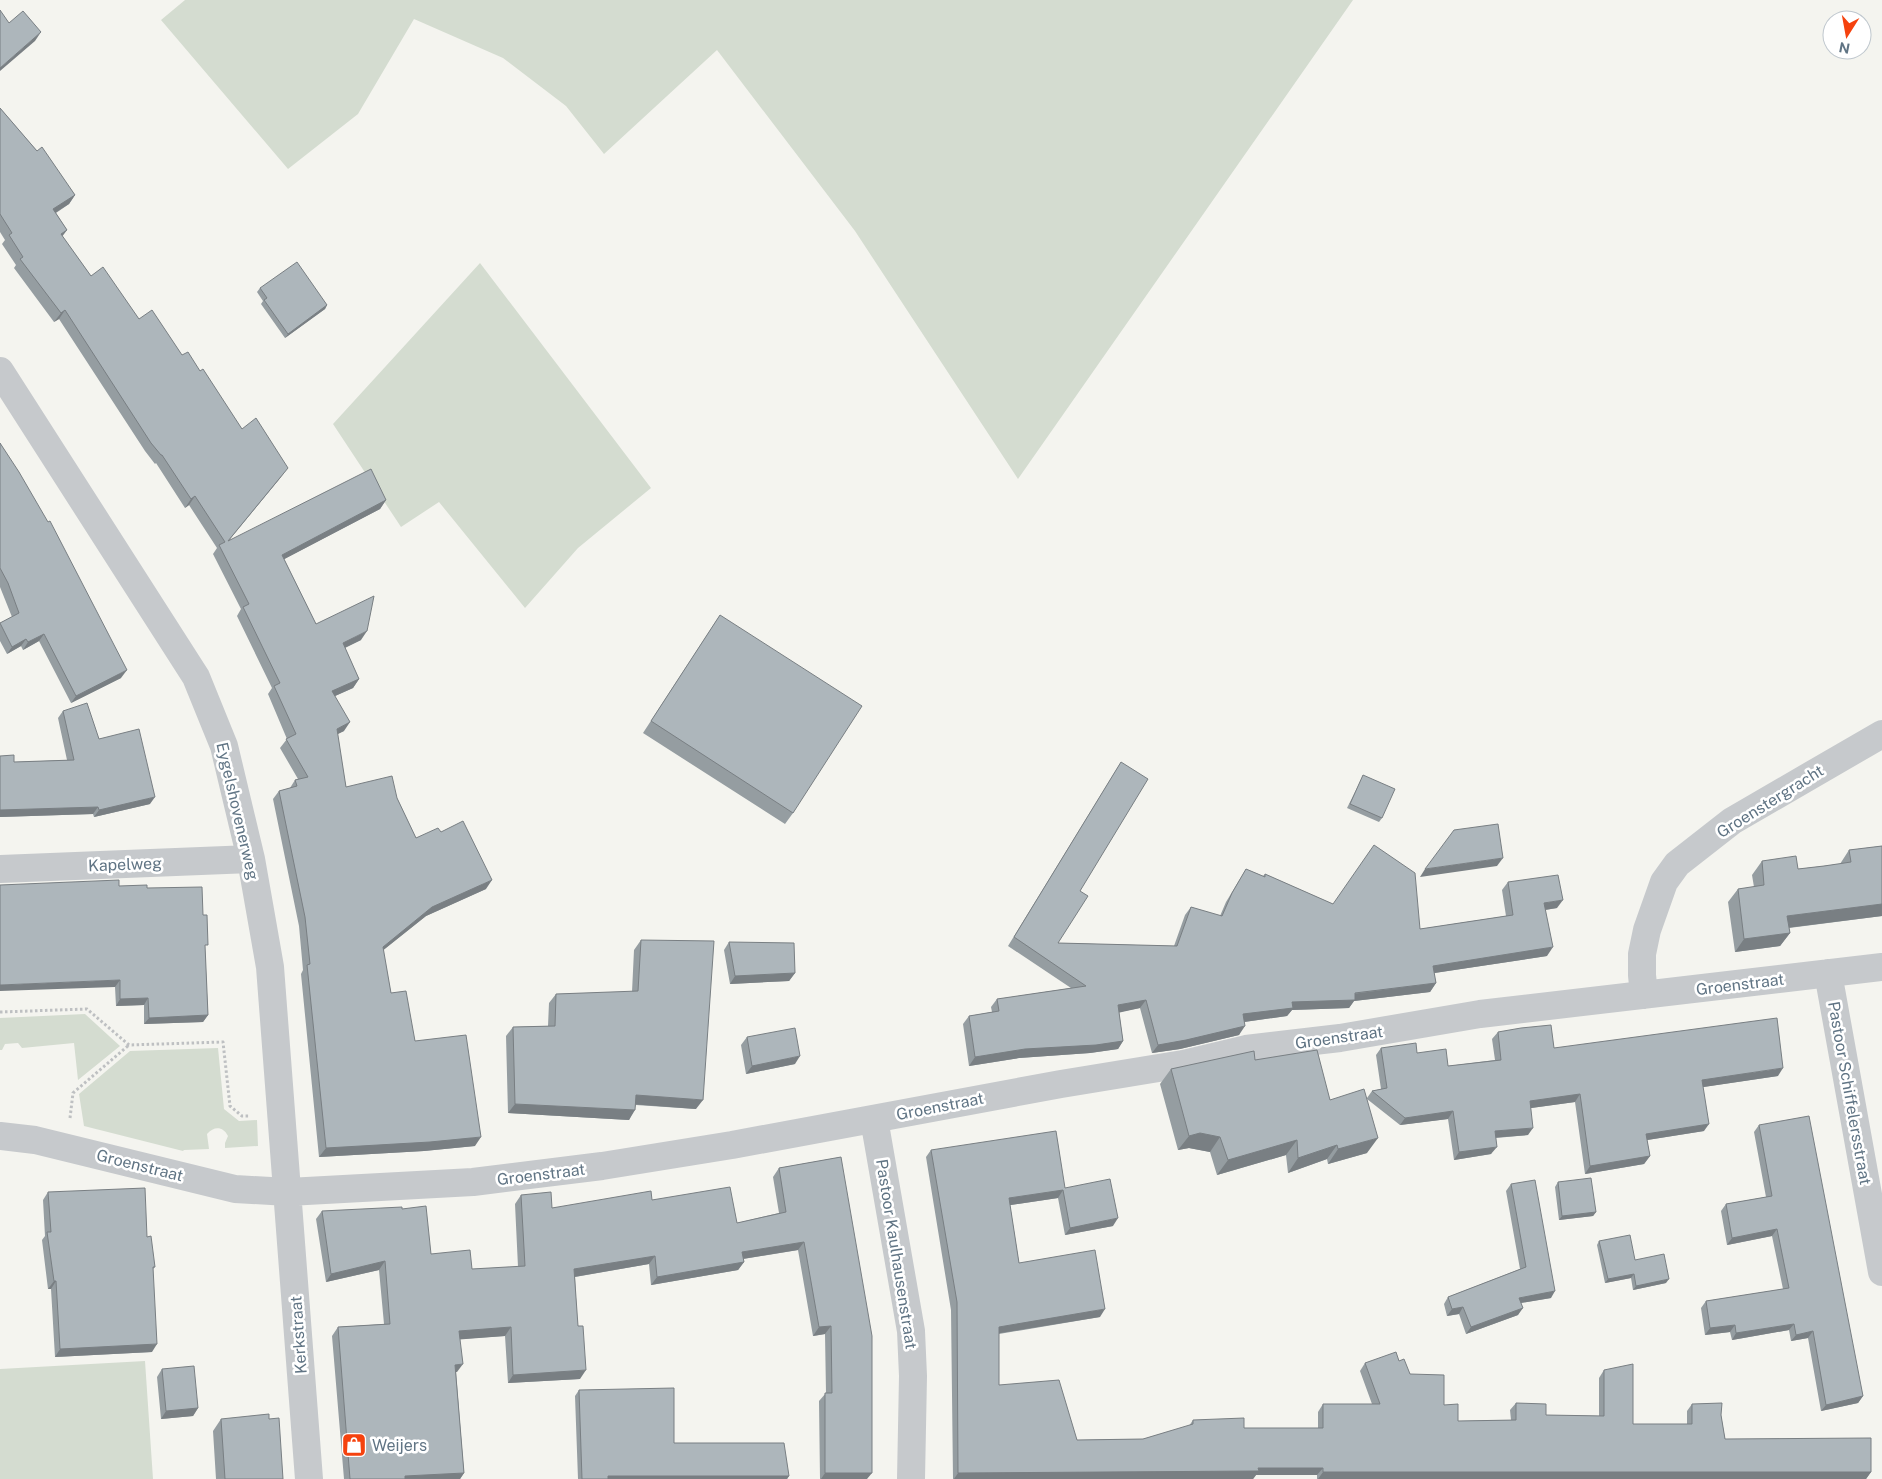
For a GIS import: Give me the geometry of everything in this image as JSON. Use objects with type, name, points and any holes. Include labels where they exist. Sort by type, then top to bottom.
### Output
[{"type":"street","name":"Eygelshovenerweg","points":[[0,371],[196,677],[224,746],[251,859],[270,967],[288,1192]]},
{"type":"street","name":"Groenstergracht","points":[[1644,995],[1642,954],[1647,930],[1664,882],[1677,864],[1732,821],[1882,734]]},
{"type":"street","name":"Kapelweg","points":[[0,869],[251,859]]},
{"type":"street","name":"Groenstraat","points":[[0,1136],[35,1140],[235,1189],[288,1192],[492,1180],[602,1166],[874,1119],[1027,1090],[1183,1064],[1246,1049],[1340,1038],[1480,1014],[1882,967]]},
{"type":"street","name":"Pastoor Schiffelersstraat","points":[[1828,973],[1882,1272]]},
{"type":"street","name":"Pastoor Kaulhausenstraat","points":[[874,1119],[911,1331],[913,1376],[911,1479]]},
{"type":"street","name":"Kerkstraat","points":[[288,1192],[309,1479]]},
{"type":"path","points":[[0,1012],[87,1009],[129,1045]]},
{"type":"path","points":[[67,1148],[73,1093],[129,1045],[223,1042],[230,1106],[242,1116],[282,1113]]},
{"type":"shaded area","points":[[185,0],[1353,0],[1018,479],[855,231],[717,50],[604,154],[566,106],[503,58],[414,19],[358,114],[288,169],[161,20]]},
{"type":"shaded area","points":[[480,263],[651,488],[578,548],[525,608],[439,502],[401,527],[333,424]]},
{"type":"shaded area","points":[[85,1014],[120,1046],[78,1080],[74,1043],[22,1048],[18,1043],[5,1044],[2,1050],[0,1050],[0,1018]]},
{"type":"shaded area","points":[[218,1048],[224,1109],[239,1121],[257,1120],[258,1146],[225,1148],[228,1136],[224,1130],[215,1128],[207,1134],[209,1149],[183,1151],[84,1126],[79,1094],[130,1051]]},
{"type":"shaded area","points":[[145,1361],[153,1479],[0,1479],[0,1369]]},
{"type":"building","points":[[0,10],[9,23],[23,11],[41,32],[0,68]]},
{"type":"building","points":[[0,108],[37,151],[42,147],[75,195],[53,209],[67,230],[61,234],[91,276],[103,267],[139,319],[152,310],[182,355],[188,352],[200,371],[203,369],[242,429],[256,418],[288,468],[228,541],[371,469],[386,500],[282,555],[316,624],[374,596],[367,631],[343,643],[359,679],[332,691],[350,722],[337,729],[346,787],[392,776],[397,798],[416,838],[438,828],[441,832],[463,821],[492,880],[432,907],[383,947],[391,993],[406,991],[415,1041],[466,1035],[481,1137],[326,1148],[307,965],[310,964],[305,917],[279,791],[297,786],[295,780],[308,777],[286,739],[296,734],[274,686],[280,683],[243,607],[249,604],[219,545],[225,542],[195,496],[191,499],[162,455],[151,443],[65,310],[61,313],[20,259],[23,257],[9,235],[12,233],[0,214]]},
{"type":"building","points":[[297,262],[327,305],[288,334],[264,300],[267,298],[260,288]]},
{"type":"building","points":[[0,443],[48,522],[50,521],[127,670],[76,696],[44,634],[28,642],[26,639],[12,647],[0,623],[19,613],[8,583],[0,568]]},
{"type":"building","points":[[720,615],[862,706],[793,813],[651,721]]},
{"type":"building","points":[[87,703],[99,739],[139,729],[155,797],[99,810],[98,807],[0,810],[0,756],[14,755],[14,762],[74,760],[63,711]]},
{"type":"building","points":[[1121,762],[1148,779],[1080,891],[1088,896],[1058,943],[1177,946],[1191,907],[1222,916],[1232,893],[1246,869],[1265,877],[1265,874],[1333,904],[1374,845],[1415,873],[1420,929],[1513,915],[1508,882],[1558,875],[1563,900],[1544,903],[1553,947],[1433,966],[1436,983],[1355,993],[1355,1000],[1292,1002],[1293,1008],[1243,1014],[1245,1026],[1158,1045],[1146,1000],[1118,1005],[1123,1041],[1096,1045],[1025,1049],[975,1057],[969,1016],[999,1011],[997,999],[1086,986],[1014,937]]},
{"type":"building","points":[[1363,775],[1395,789],[1382,818],[1350,804]]},
{"type":"building","points":[[1498,824],[1503,858],[1425,869],[1454,830]]},
{"type":"building","points":[[1882,846],[1882,904],[1787,916],[1790,933],[1744,939],[1738,889],[1764,885],[1762,861],[1796,856],[1798,869],[1824,866],[1851,862],[1849,850]]},
{"type":"building","points":[[119,880],[119,886],[147,885],[147,888],[202,887],[203,915],[207,915],[208,945],[205,945],[208,1015],[149,1018],[148,998],[120,999],[120,980],[0,985],[0,885]]},
{"type":"building","points":[[641,940],[714,941],[703,1100],[636,1095],[635,1110],[515,1104],[513,1027],[555,1026],[556,994],[638,991]]},
{"type":"building","points":[[729,942],[794,943],[795,973],[735,976]]},
{"type":"building","points":[[1777,1018],[1783,1068],[1702,1080],[1709,1124],[1646,1134],[1650,1156],[1590,1166],[1580,1094],[1530,1101],[1533,1128],[1495,1131],[1497,1147],[1459,1152],[1453,1111],[1405,1118],[1372,1091],[1387,1088],[1381,1048],[1416,1043],[1417,1053],[1446,1049],[1448,1066],[1501,1060],[1498,1032],[1521,1028],[1551,1025],[1554,1048]]},
{"type":"building","points":[[795,1028],[800,1056],[752,1066],[747,1037]]},
{"type":"building","points":[[1317,1050],[1330,1100],[1364,1089],[1378,1138],[1338,1149],[1337,1145],[1298,1158],[1297,1140],[1228,1160],[1220,1137],[1200,1133],[1189,1136],[1171,1069],[1254,1051],[1255,1060]]},
{"type":"building","points":[[1809,1116],[1863,1396],[1826,1405],[1813,1331],[1796,1335],[1794,1324],[1736,1333],[1735,1325],[1710,1328],[1706,1301],[1789,1288],[1777,1229],[1732,1238],[1726,1204],[1772,1196],[1759,1125]]},
{"type":"building","points":[[1056,1131],[1065,1188],[1110,1179],[1118,1218],[1070,1228],[1063,1190],[1009,1198],[1019,1263],[1095,1250],[1105,1309],[999,1327],[999,1385],[1059,1380],[1077,1440],[1143,1439],[1193,1424],[1193,1420],[1244,1418],[1244,1428],[1323,1428],[1323,1404],[1380,1404],[1365,1363],[1396,1352],[1399,1361],[1404,1359],[1410,1374],[1444,1375],[1444,1405],[1458,1404],[1458,1421],[1516,1420],[1516,1403],[1546,1404],[1546,1415],[1604,1416],[1604,1370],[1633,1364],[1633,1424],[1692,1424],[1692,1404],[1722,1403],[1721,1415],[1725,1439],[1871,1438],[1871,1472],[1323,1472],[1323,1468],[1258,1468],[1259,1471],[958,1473],[957,1302],[931,1150]]},
{"type":"building","points":[[841,1157],[872,1336],[872,1473],[825,1473],[825,1393],[832,1393],[831,1326],[819,1327],[804,1242],[742,1252],[744,1262],[657,1277],[655,1256],[574,1269],[578,1326],[583,1326],[586,1370],[513,1375],[511,1327],[459,1331],[463,1364],[455,1365],[464,1473],[405,1476],[405,1479],[350,1479],[338,1327],[390,1324],[385,1261],[331,1274],[322,1211],[402,1207],[402,1209],[426,1206],[431,1254],[470,1250],[472,1269],[525,1266],[521,1195],[551,1192],[552,1208],[651,1191],[652,1200],[730,1187],[737,1223],[786,1212],[779,1168]]},
{"type":"building","points":[[1591,1178],[1596,1212],[1562,1216],[1558,1182]]},
{"type":"building","points":[[1535,1180],[1555,1291],[1519,1298],[1523,1308],[1471,1327],[1463,1307],[1452,1309],[1448,1297],[1526,1267],[1511,1184]]},
{"type":"building","points":[[145,1188],[147,1237],[151,1236],[155,1267],[153,1267],[157,1344],[60,1349],[56,1281],[54,1281],[47,1232],[51,1232],[48,1192]]},
{"type":"building","points":[[1630,1235],[1635,1260],[1664,1254],[1669,1279],[1636,1286],[1634,1274],[1608,1279],[1599,1241]]},
{"type":"building","points":[[194,1366],[198,1408],[166,1411],[162,1369]]},
{"type":"building","points":[[674,1388],[674,1443],[784,1443],[789,1476],[608,1476],[608,1479],[582,1479],[579,1390]]},
{"type":"building","points":[[269,1414],[269,1419],[279,1418],[283,1479],[225,1479],[221,1419]]},
{"type":"place","name":"Weijers","points":[[354,1445]]}]
